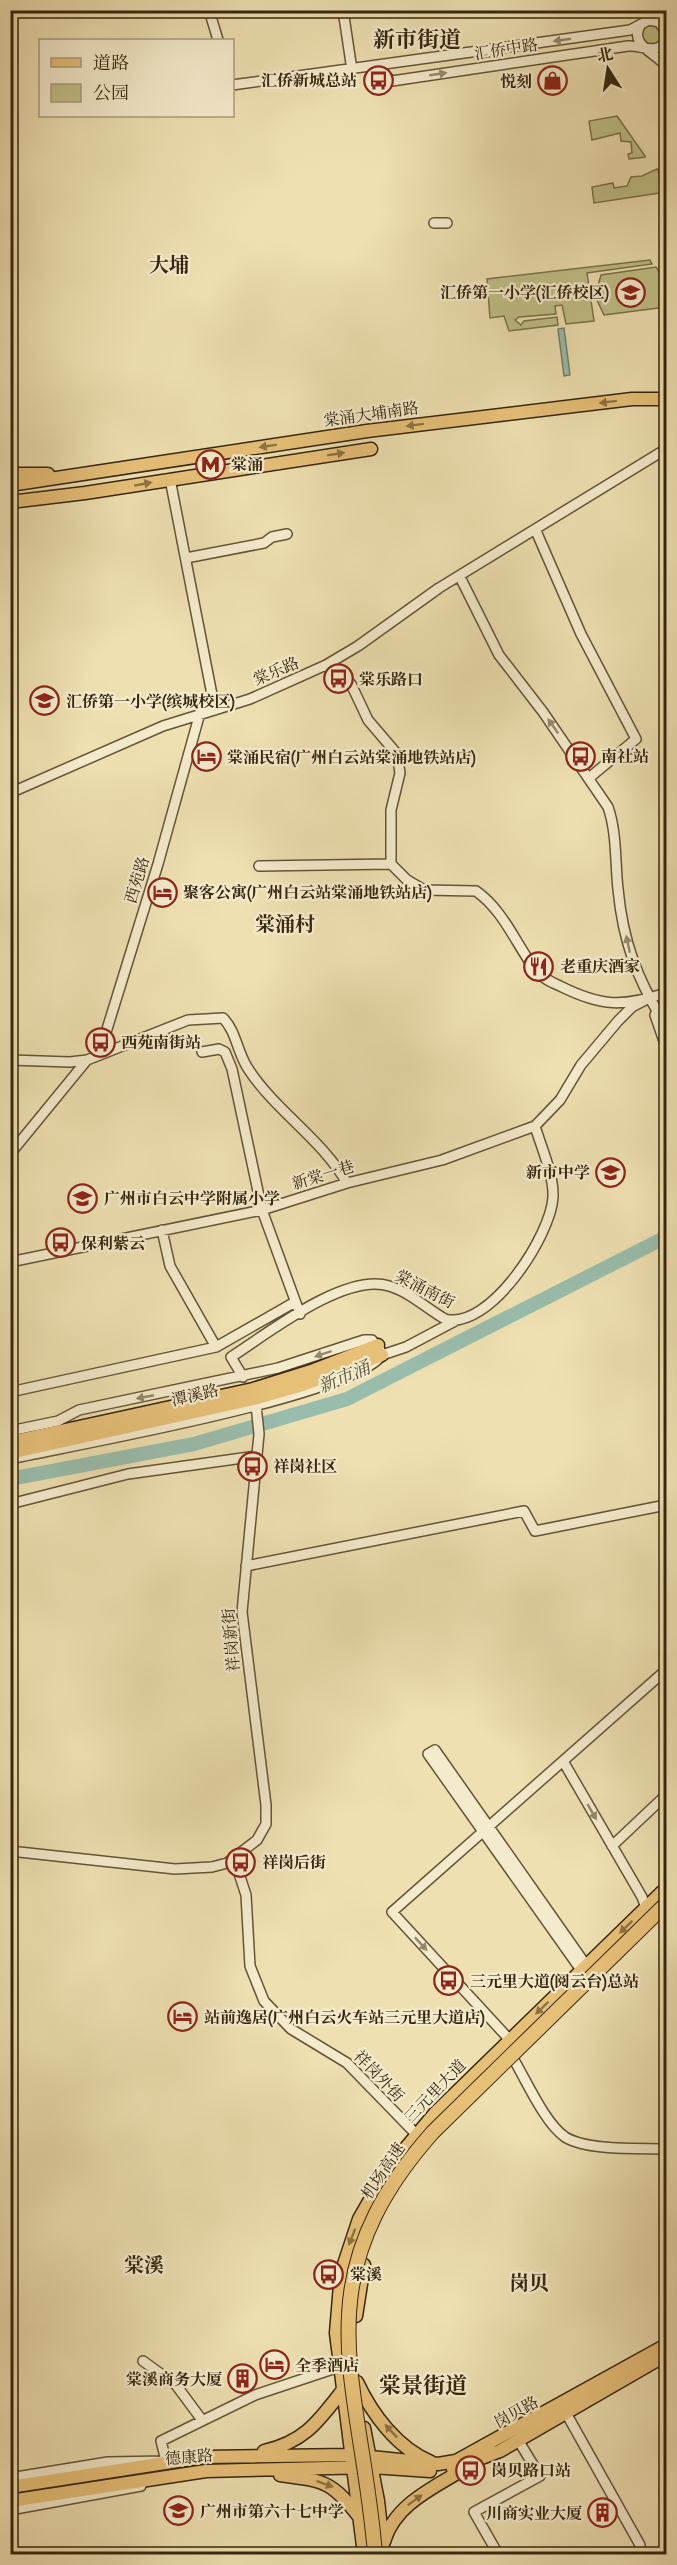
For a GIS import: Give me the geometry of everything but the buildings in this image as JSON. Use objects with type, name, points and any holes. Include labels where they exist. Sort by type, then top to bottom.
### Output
[{"type":"highway","name":"机场高速","points":[[380,2552],[350,2380],[347,2330],[353,2280],[370,2223],[390,2186],[434,2132],[666,1904]]},
{"type":"main road","name":"棠涌大埔南路","points":[[82,474],[367,431],[632,399],[666,399]]},
{"type":"main road","points":[[10,510],[170,479],[371,449]]},
{"type":"main road","points":[[10,474],[82,474]]},
{"type":"main road","points":[[10,485],[82,474]]},
{"type":"main road","points":[[10,501],[85,494]]},
{"type":"main road","name":"潭溪路","points":[[10,1442],[253,1389],[380,1350]]},
{"type":"main road","name":"潭溪路","points":[[10,1453],[254,1399],[303,1385],[358,1358]]},
{"type":"main road","name":"三元里大道","points":[[364,2554],[339,2371],[337,2303],[349,2246],[380,2180],[416,2134],[509,2039],[666,1888]]},
{"type":"main road","name":"三元里大道","points":[[380,2552],[371,2462],[356,2377],[355,2334],[360,2287],[367,2252],[381,2216],[398,2186],[423,2154],[513,2060],[666,1912]]},
{"type":"main road","points":[[580,1971],[585,1990]]},
{"type":"main road","name":"岗贝路","points":[[371,2462],[438,2464],[456,2461],[479,2451],[666,2345]]},
{"type":"main road","name":"岗贝路","points":[[371,2462],[436,2471],[472,2464],[666,2355]]},
{"type":"main road","points":[[339,2371],[346,2378],[356,2377],[378,2417],[396,2438],[420,2457],[438,2464]]},
{"type":"main road","points":[[245,2456],[275,2449],[306,2434],[317,2425],[342,2391]]},
{"type":"main road","name":"德康路","points":[[10,2487],[166,2461],[245,2456],[371,2462]]},
{"type":"main road","name":"德康路","points":[[10,2501],[170,2475],[353,2462]]},
{"type":"main road","points":[[380,2552],[388,2529],[406,2506],[472,2464]]},
{"type":"main road","points":[[247,2469],[323,2482],[335,2488],[361,2519]]},
{"type":"street","points":[[209,10],[218,39]]},
{"type":"street","points":[[343,10],[352,70]]},
{"type":"street","points":[[643,10],[637,38],[666,66]]},
{"type":"street","points":[[642,23],[659,22],[666,32]]},
{"type":"street","name":"汇侨中路","points":[[234,85],[374,68],[630,30],[642,23]]},
{"type":"street","points":[[647,48],[657,49],[666,38]]},
{"type":"street","name":"汇侨中路","points":[[374,68],[392,81],[617,48],[633,46],[647,48]]},
{"type":"street","points":[[434,224],[447,223]]},
{"type":"street","points":[[367,431],[371,449]]},
{"type":"street","points":[[666,449],[459,577],[499,655],[590,778],[608,807],[613,820],[621,911],[630,953],[666,1047]]},
{"type":"street","points":[[170,479],[215,710]]},
{"type":"street","points":[[536,531],[581,634],[636,739],[590,778]]},
{"type":"street","points":[[186,558],[264,543],[272,537],[287,534]]},
{"type":"street","name":"棠乐路","points":[[10,793],[163,726],[265,693],[326,665],[358,646],[459,577]]},
{"type":"street","points":[[326,665],[337,671],[351,684],[368,720],[397,754],[400,773],[392,810],[392,864],[407,880],[424,890],[470,889],[481,894],[507,925],[537,972],[553,983],[586,998],[608,1004],[629,1004],[666,993]]},
{"type":"street","name":"西苑路","points":[[99,1055],[158,864],[200,714]]},
{"type":"street","points":[[259,866],[392,864]]},
{"type":"street","points":[[649,998],[666,1026]]},
{"type":"street","points":[[535,1126],[560,1100],[581,1065],[604,1037],[632,1007],[649,998]]},
{"type":"street","points":[[10,1060],[70,1062],[87,1060],[188,1020],[223,1018],[231,1026],[242,1060],[252,1076],[308,1138],[330,1157],[346,1183]]},
{"type":"street","points":[[201,1052],[219,1048],[225,1052],[232,1069],[262,1210],[300,1314]]},
{"type":"street","points":[[10,1154],[87,1060]]},
{"type":"street","name":"新棠一巷","points":[[10,1262],[262,1210],[346,1183],[442,1160],[535,1126]]},
{"type":"street","name":"棠涌南街","points":[[243,1377],[231,1357],[300,1314],[347,1290],[383,1284],[401,1292],[445,1319],[457,1320],[476,1311],[511,1282],[528,1261],[545,1228],[553,1192],[535,1126]]},
{"type":"street","points":[[162,1230],[170,1266],[216,1347]]},
{"type":"street","points":[[10,1392],[216,1347],[295,1302]]},
{"type":"street","points":[[380,1350],[406,1347],[457,1320]]},
{"type":"street","points":[[10,1431],[58,1421],[79,1410],[243,1377],[364,1340],[372,1340],[380,1350]]},
{"type":"street","points":[[10,1459],[256,1406],[316,1389],[375,1365],[380,1350]]},
{"type":"street","name":"祥岗新街","points":[[10,1851],[184,1870],[221,1866],[257,1840],[266,1820],[242,1629],[259,1434],[256,1406]]},
{"type":"street","points":[[10,1504],[128,1474],[257,1455]]},
{"type":"street","points":[[246,1566],[524,1511],[535,1531],[666,1505]]},
{"type":"street","points":[[509,2039],[392,1912],[666,1670]]},
{"type":"street","points":[[486,1829],[428,1754],[435,1750],[580,1971]]},
{"type":"street","points":[[562,1761],[646,1908]]},
{"type":"street","points":[[612,1846],[666,1795]]},
{"type":"street","name":"祥岗外街","points":[[234,1858],[246,1895],[250,1966],[264,2001],[291,2029],[347,2063],[416,2134]]},
{"type":"street","points":[[513,2060],[548,2117],[564,2136],[572,2140],[607,2147],[666,2149]]},
{"type":"street","points":[[143,2361],[176,2385],[202,2420]]},
{"type":"street","points":[[10,2478],[108,2462],[166,2461],[161,2441],[255,2396],[339,2371]]},
{"type":"street","points":[[566,2413],[640,2545]]},
{"type":"street","points":[[498,2554],[474,2512],[540,2476],[518,2440]]},
{"type":"street","points":[[10,2510],[126,2490],[170,2475]]},
{"type":"green space","points":[[651,24],[661,31],[662,35],[655,45],[651,46],[641,39],[640,35],[647,25]]},
{"type":"green space","points":[[617,116],[645,157],[629,159],[628,154],[632,153],[631,142],[621,141],[620,133],[592,140],[589,121]]},
{"type":"green space","points":[[657,169],[666,183],[666,192],[594,203],[592,187],[613,183],[614,188],[627,186],[631,177],[642,176]]},
{"type":"green space","points":[[650,260],[652,264],[587,273],[594,321],[566,324],[562,305],[555,306],[556,314],[519,317],[515,320],[521,325],[524,321],[557,317],[558,325],[509,331],[504,316],[490,318],[487,279]]},
{"type":"green space","name":"汇侨第一小学(汇侨校区)","points":[[656,267],[665,281],[666,307],[604,315],[595,296],[601,275]]},
{"type":"shaded area","points":[[564,328],[570,375],[564,376],[558,329]]},
{"type":"waterway","name":"新市涌","points":[[10,1479],[194,1444],[347,1399],[666,1237]]},
{"type":"place","name":"汇侨新城总站","points":[[378,80]]},
{"type":"place","name":"悦刻","points":[[553,81]]},
{"type":"place","name":"汇侨第一小学(汇侨校区)","points":[[630,292]]},
{"type":"place","name":"棠涌","points":[[210,464]]},
{"type":"place","name":"棠乐路口","points":[[338,679]]},
{"type":"place","name":"汇侨第一小学(缤城校区)","points":[[45,701]]},
{"type":"place","name":"南社站","points":[[580,756]]},
{"type":"place","name":"棠涌民宿(广州白云站棠涌地铁站店)","points":[[206,757]]},
{"type":"place","name":"聚客公寓(广州白云站棠涌地铁站店)","points":[[162,892]]},
{"type":"place","name":"老重庆酒家","points":[[539,966]]},
{"type":"place","name":"西苑南街站","points":[[100,1042]]},
{"type":"place","name":"新市中学","points":[[611,1172]]},
{"type":"place","name":"广州市白云中学附属小学","points":[[83,1198]]},
{"type":"place","name":"保利紫云","points":[[60,1243]]},
{"type":"place","name":"祥岗社区","points":[[252,1466]]},
{"type":"place","name":"祥岗后街","points":[[241,1862]]},
{"type":"place","name":"三元里大道(阅云台)总站","points":[[449,1981]]},
{"type":"place","name":"站前逸居(广州白云火车站三元里大道店)","points":[[183,2017]]},
{"type":"place","name":"棠溪","points":[[329,2274]]},
{"type":"place","name":"全季酒店","points":[[274,2365]]},
{"type":"place","name":"棠溪商务大厦","points":[[243,2379]]},
{"type":"place","name":"岗贝路口站","points":[[470,2470]]},
{"type":"place","name":"广州市第六十七中学","points":[[179,2511]]},
{"type":"place","name":"川商实业大厦","points":[[603,2513]]},
{"type":"district","name":"新市街道","points":[[417,39]]},
{"type":"district","name":"大埔","points":[[169,265]]},
{"type":"district","name":"棠涌村","points":[[285,924]]},
{"type":"district","name":"棠溪","points":[[144,2265]]},
{"type":"district","name":"岗贝","points":[[529,2283]]},
{"type":"district","name":"棠景街道","points":[[423,2385]]}]
